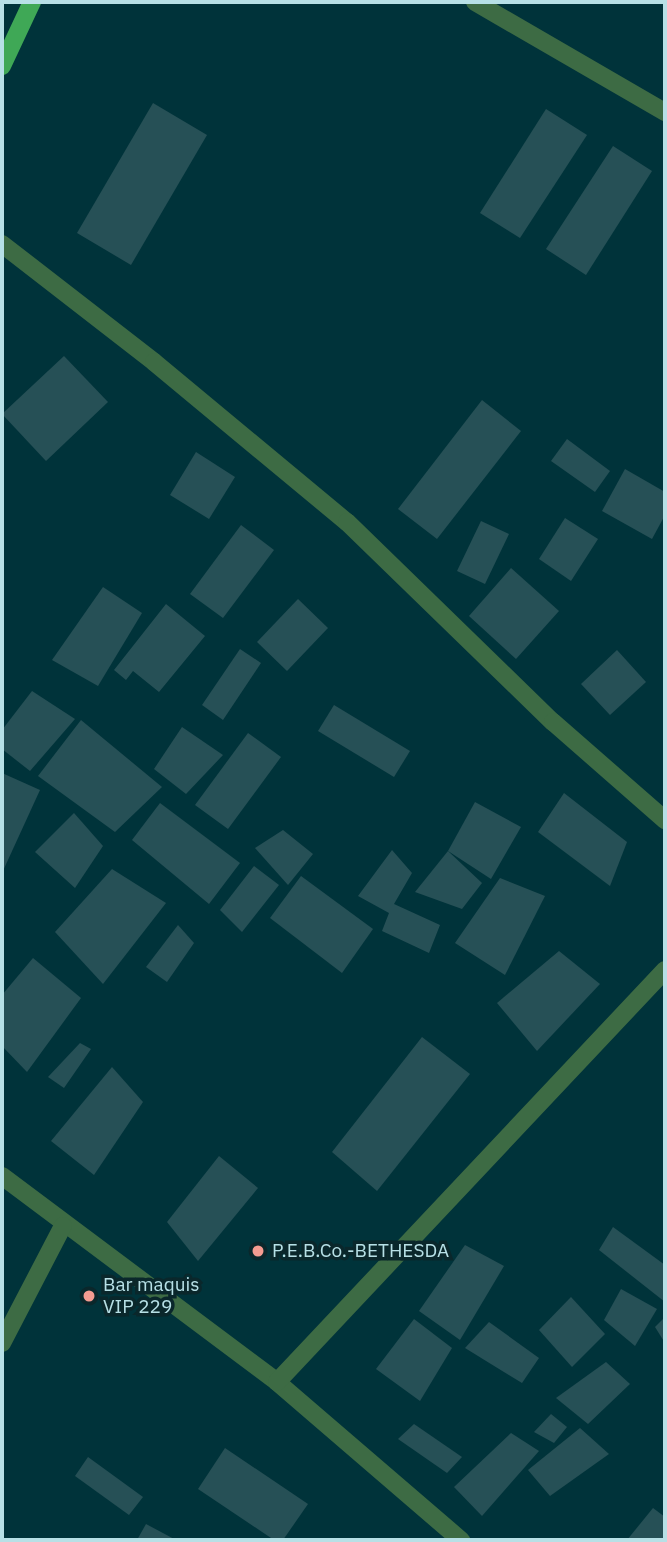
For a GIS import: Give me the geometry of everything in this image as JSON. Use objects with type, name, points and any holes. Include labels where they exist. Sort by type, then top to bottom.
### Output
[{"type":"main road","points":[[2,66],[32,2]]},
{"type":"street","points":[[475,2],[665,112]]},
{"type":"street","points":[[2,244],[154,362],[347,522],[554,722],[665,820]]},
{"type":"street","points":[[277,1382],[665,970]]},
{"type":"street","points":[[2,1176],[63,1226],[277,1382],[461,1540]]},
{"type":"street","points":[[2,1343],[63,1226]]},
{"type":"building","points":[[153,103],[207,135],[131,265],[77,233]]},
{"type":"building","points":[[546,109],[587,135],[520,238],[480,213]]},
{"type":"building","points":[[613,146],[652,171],[586,275],[546,249]]},
{"type":"building","points":[[64,356],[108,402],[46,461],[2,414]]},
{"type":"building","points":[[482,400],[521,431],[437,539],[398,509]]},
{"type":"building","points":[[567,439],[610,471],[595,492],[551,461]]},
{"type":"building","points":[[196,452],[235,477],[209,519],[170,495]]},
{"type":"building","points":[[625,469],[665,492],[665,515],[652,539],[602,511]]},
{"type":"building","points":[[565,518],[598,539],[571,581],[539,559]]},
{"type":"building","points":[[481,521],[509,534],[485,584],[457,571]]},
{"type":"building","points":[[241,525],[274,550],[223,618],[190,594]]},
{"type":"building","points":[[511,568],[559,611],[516,659],[469,616]]},
{"type":"building","points":[[103,587],[142,613],[98,686],[52,660]]},
{"type":"building","points":[[298,599],[328,628],[287,671],[257,642]]},
{"type":"building","points":[[166,604],[205,636],[159,692],[133,671],[126,680],[114,670]]},
{"type":"building","points":[[240,649],[261,663],[223,720],[202,705]]},
{"type":"building","points":[[617,650],[646,682],[610,715],[581,684]]},
{"type":"building","points":[[32,691],[75,719],[30,771],[2,749],[2,730]]},
{"type":"building","points":[[334,705],[410,751],[394,777],[318,731]]},
{"type":"building","points":[[81,720],[162,787],[115,832],[38,776]]},
{"type":"building","points":[[182,727],[223,755],[186,794],[154,769]]},
{"type":"building","points":[[248,733],[281,757],[228,829],[195,805]]},
{"type":"building","points":[[2,773],[40,790],[2,873]]},
{"type":"building","points":[[564,793],[627,842],[610,886],[538,832]]},
{"type":"building","points":[[475,802],[521,827],[491,879],[448,851]]},
{"type":"building","points":[[160,803],[240,863],[209,904],[132,840]]},
{"type":"building","points":[[74,813],[103,846],[75,888],[35,852]]},
{"type":"building","points":[[283,830],[313,854],[288,885],[255,848]]},
{"type":"building","points":[[392,850],[412,873],[394,904],[440,925],[429,953],[382,931],[389,913],[358,896]]},
{"type":"building","points":[[448,851],[482,883],[462,909],[415,892]]},
{"type":"building","points":[[254,866],[279,885],[242,932],[220,910]]},
{"type":"building","points":[[112,869],[166,903],[103,984],[55,932]]},
{"type":"building","points":[[301,876],[373,929],[342,973],[270,918]]},
{"type":"building","points":[[500,878],[545,896],[505,975],[455,943]]},
{"type":"building","points":[[178,925],[194,943],[167,982],[146,967]]},
{"type":"building","points":[[559,951],[600,984],[537,1051],[497,1003]]},
{"type":"building","points":[[33,958],[81,998],[27,1072],[2,1046],[2,995]]},
{"type":"building","points":[[422,1037],[470,1074],[377,1191],[332,1152]]},
{"type":"building","points":[[80,1043],[91,1049],[64,1088],[48,1077]]},
{"type":"building","points":[[112,1067],[143,1102],[94,1175],[51,1141]]},
{"type":"building","points":[[219,1156],[258,1188],[198,1261],[167,1222]]},
{"type":"building","points":[[613,1227],[665,1265],[665,1302],[599,1250]]},
{"type":"building","points":[[465,1245],[504,1266],[460,1340],[419,1311]]},
{"type":"building","points":[[621,1289],[657,1309],[635,1346],[604,1320]]},
{"type":"building","points":[[571,1297],[605,1334],[572,1367],[539,1330]]},
{"type":"building","points":[[665,1317],[665,1343],[655,1327]]},
{"type":"building","points":[[414,1319],[452,1348],[420,1401],[376,1369]]},
{"type":"building","points":[[489,1322],[539,1358],[522,1383],[465,1348]]},
{"type":"building","points":[[606,1362],[630,1384],[588,1424],[556,1398]]},
{"type":"building","points":[[551,1414],[567,1427],[554,1443],[534,1432]]},
{"type":"building","points":[[414,1424],[462,1457],[447,1473],[398,1439]]},
{"type":"building","points":[[580,1428],[609,1454],[550,1496],[528,1470]]},
{"type":"building","points":[[511,1433],[539,1451],[482,1516],[454,1487]]},
{"type":"building","points":[[225,1448],[308,1504],[283,1540],[274,1540],[198,1489]]},
{"type":"building","points":[[88,1457],[143,1497],[129,1515],[75,1476]]},
{"type":"building","points":[[653,1508],[665,1517],[665,1540],[627,1540]]},
{"type":"building","points":[[146,1524],[176,1540],[137,1540]]},
{"type":"place","name":"P.E.B.Co.-BETHESDA","points":[[258,1251]]},
{"type":"place","name":"Bar maquis VIP 229","points":[[89,1296]]}]
